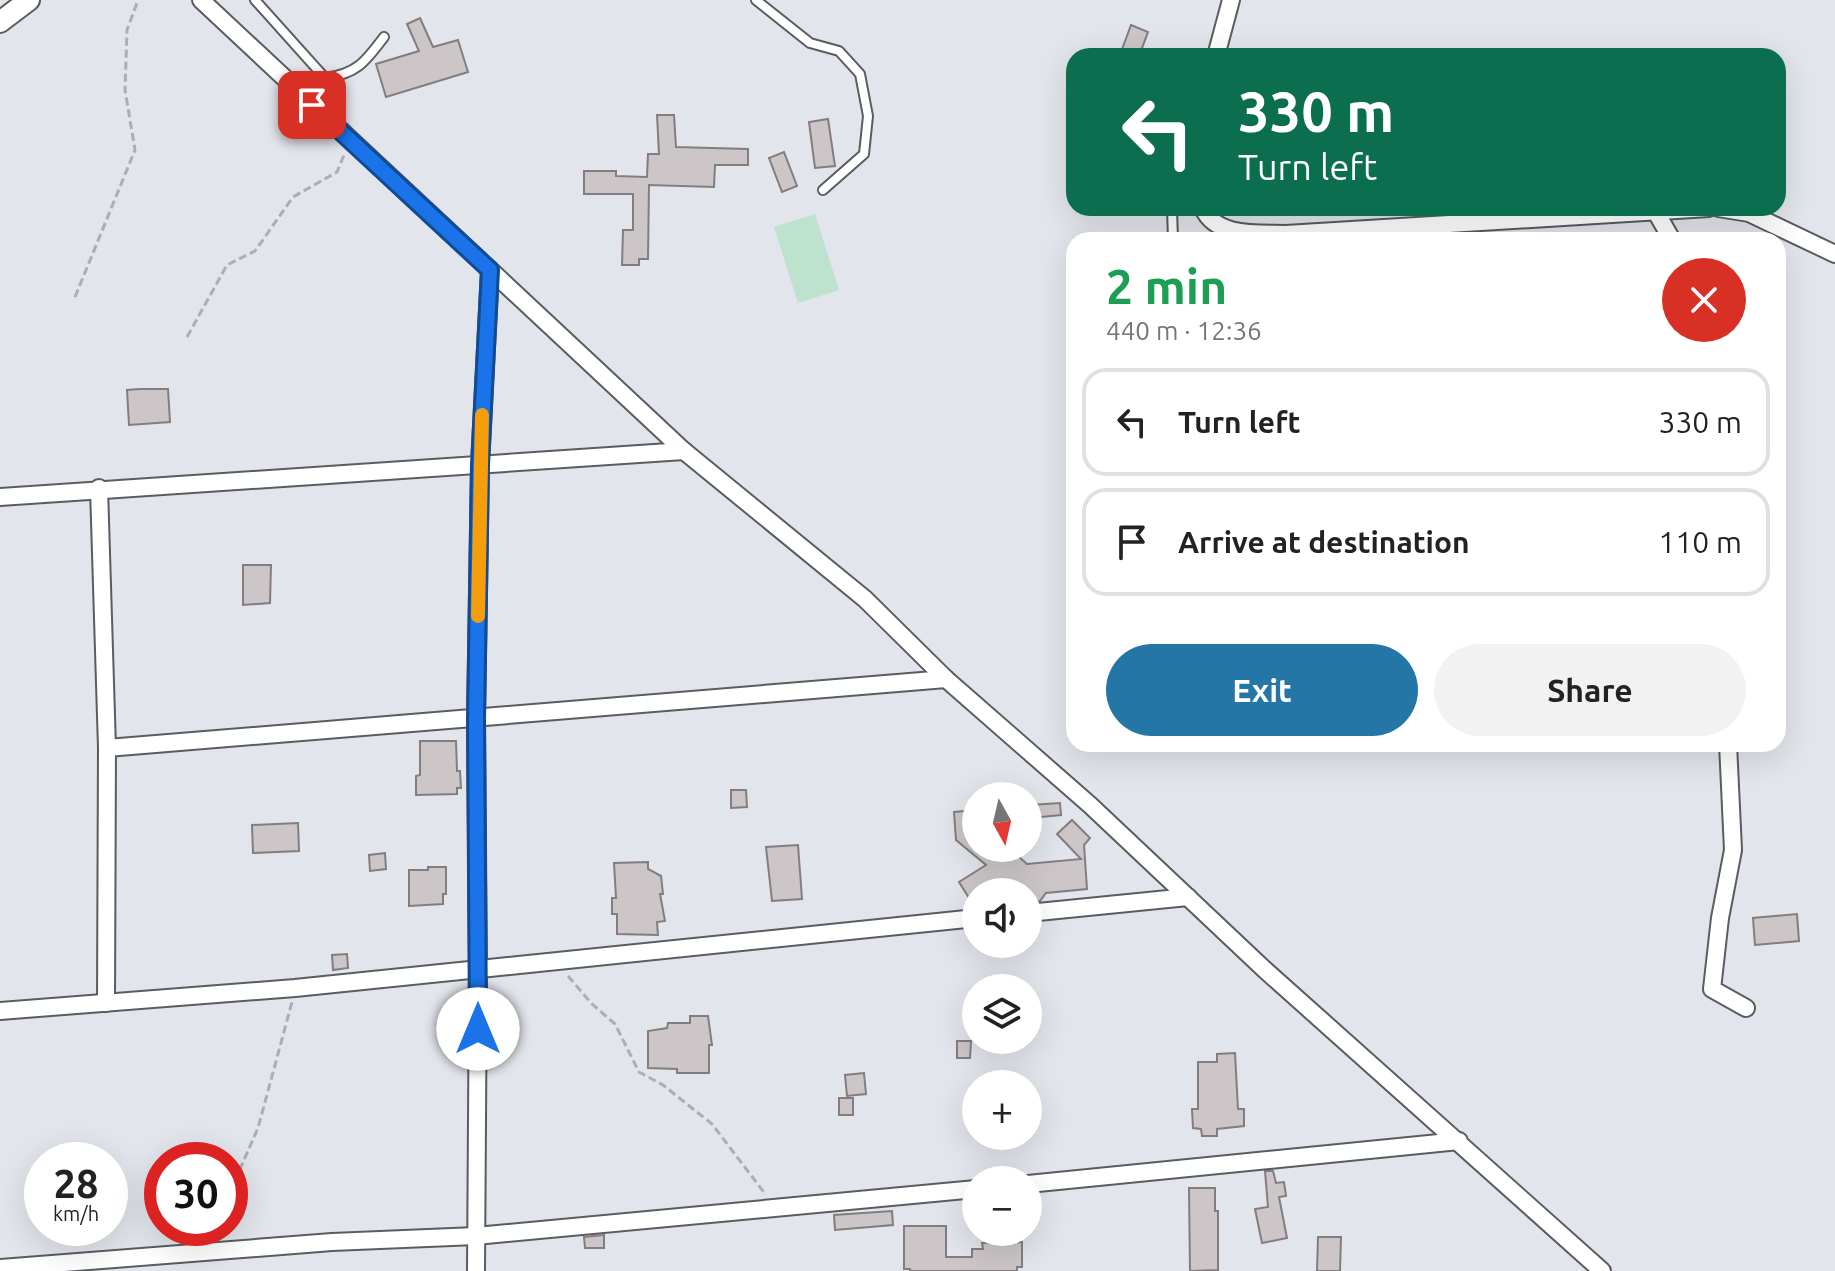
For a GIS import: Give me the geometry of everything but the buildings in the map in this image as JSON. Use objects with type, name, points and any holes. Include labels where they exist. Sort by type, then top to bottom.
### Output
[{"type":"street","points":[[0,22],[29,0]]},
{"type":"street","points":[[201,0],[684,451],[865,599],[946,679],[1090,805],[1264,969],[1602,1271]]},
{"type":"street","points":[[1218,48],[1231,0]]},
{"type":"street","points":[[1208,216],[1230,231],[1249,232]]},
{"type":"street","points":[[1320,232],[1589,216]]},
{"type":"street","points":[[1755,216],[1835,254]]},
{"type":"street","points":[[476,1271],[476,720],[480,465],[490,270]]},
{"type":"street","points":[[0,497],[684,451]]},
{"type":"street","points":[[99,488],[107,748],[106,1003]]},
{"type":"street","points":[[107,748],[946,679]]},
{"type":"street","points":[[1728,752],[1733,850],[1720,918],[1712,989],[1746,1008]]},
{"type":"street","points":[[1042,912],[1188,897]]},
{"type":"street","points":[[0,1011],[295,988],[962,919]]},
{"type":"street","points":[[1042,1183],[1459,1141]]},
{"type":"street","points":[[0,1268],[332,1242],[476,1236],[962,1190]]},
{"type":"lane","points":[[255,0],[325,78],[341,76],[363,65],[384,37]]},
{"type":"lane","points":[[756,0],[810,43],[839,51],[860,74],[868,116],[864,154],[823,190]]},
{"type":"path","points":[[75,297],[135,150],[125,90],[127,30],[138,0]]},
{"type":"path","points":[[187,337],[227,265],[255,251],[293,197],[337,172],[349,141]]},
{"type":"path","points":[[555,960],[591,1003],[615,1024],[639,1072],[663,1085],[712,1124],[775,1208]]},
{"type":"path","points":[[248,1151],[258,1128],[295,988]]},
{"type":"green space","points":[[815,214],[839,290],[798,303],[774,227]]},
{"type":"slow traffic","points":[[478,616],[482,415]]},
{"type":"route","points":[[312,105],[490,270],[480,465],[476,720],[478,1029]]}]
